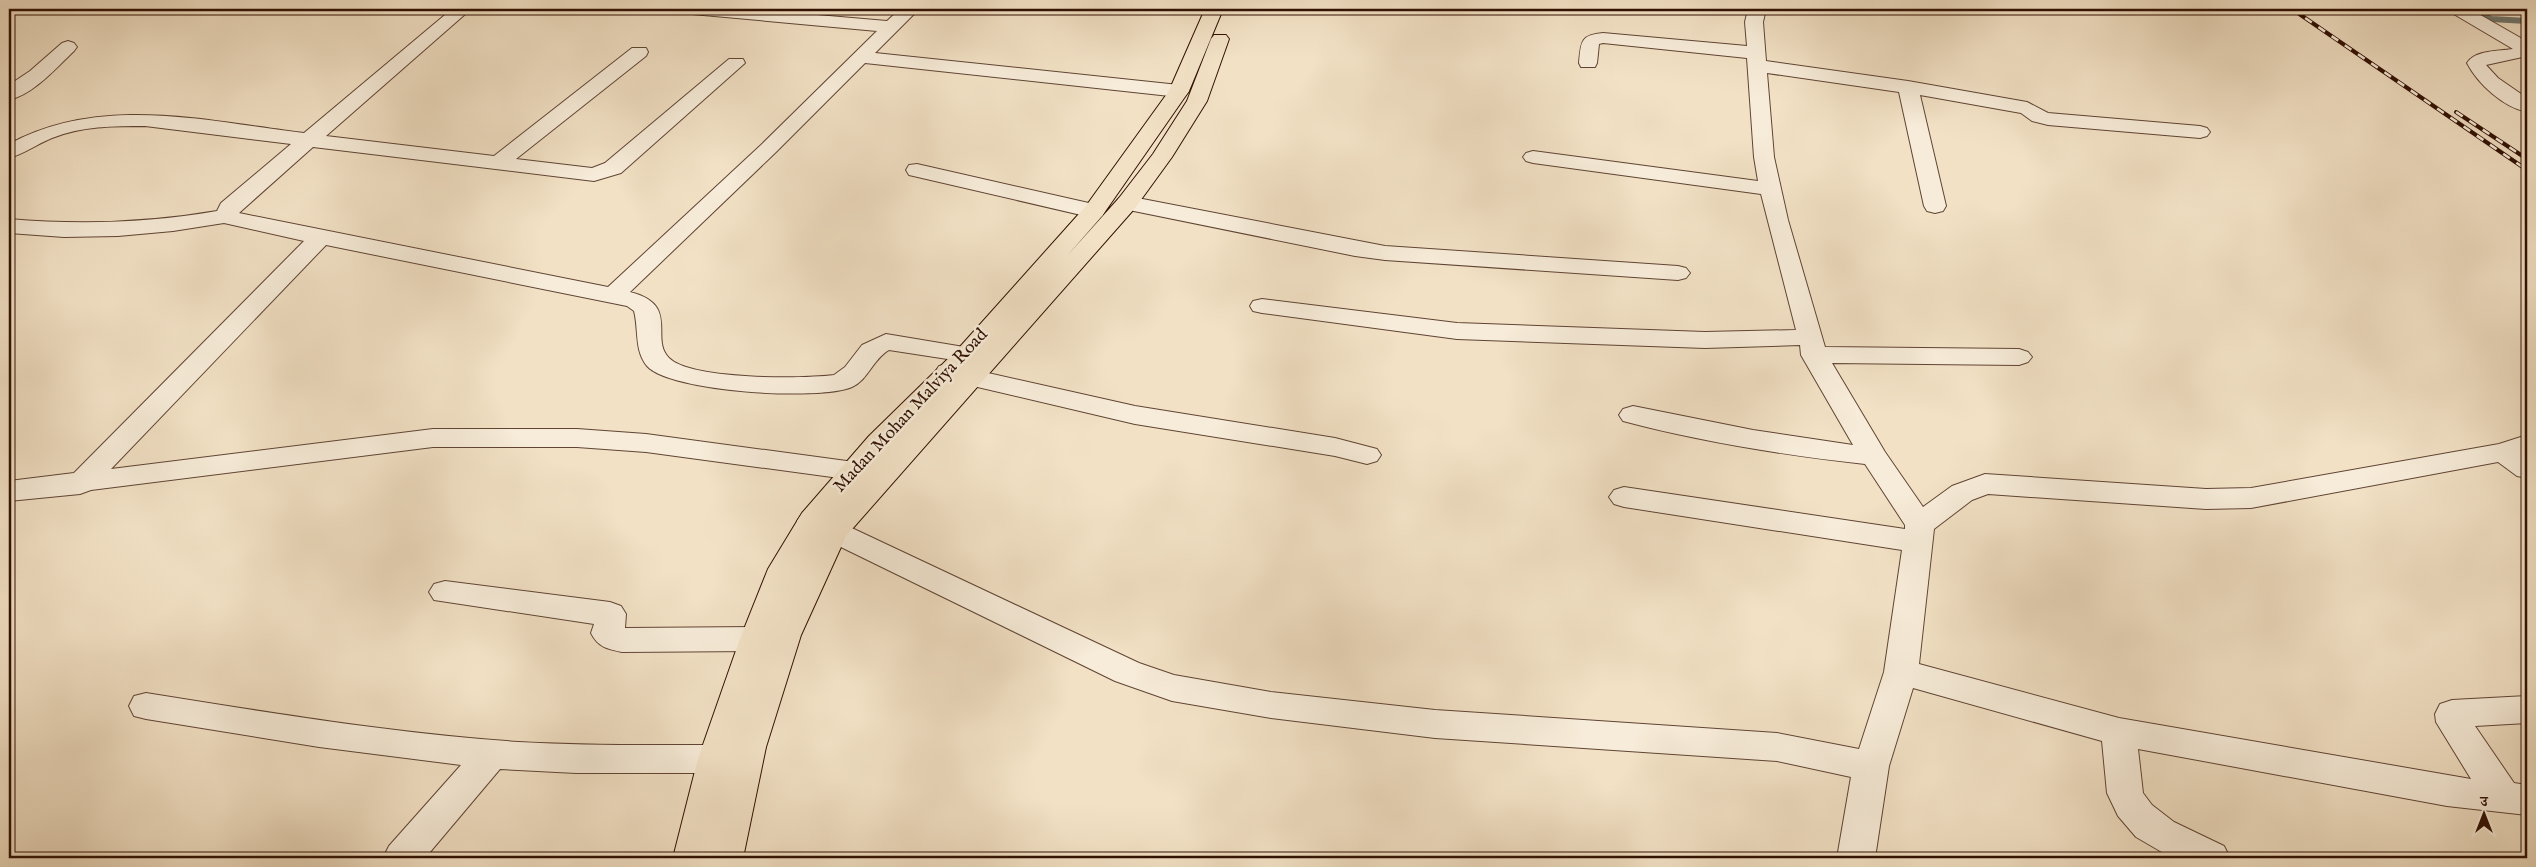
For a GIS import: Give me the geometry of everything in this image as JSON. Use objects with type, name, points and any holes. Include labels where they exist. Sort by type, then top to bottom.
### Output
[{"type":"highway","name":"Madan Mohan Malviya Road","points":[[692,858],[716,760],[756,639],[783,569],[963,368],[1094,211],[1179,91],[1214,9]]},
{"type":"highway","name":"Madan Mohan Malviya Road","points":[[724,858],[748,747],[785,635],[823,525],[854,471],[963,368],[1127,203],[1162,156],[1197,101],[1231,9]]},
{"type":"street","points":[[227,216],[230,208],[462,9]]},
{"type":"street","points":[[692,9],[891,27]]},
{"type":"street","points":[[613,295],[768,150],[910,9]]},
{"type":"street","points":[[1757,9],[1754,22],[1764,156],[1777,220],[1812,346],[1919,533],[1901,672],[1871,766],[1856,858]]},
{"type":"street","points":[[2458,9],[2520,45],[2526,52],[2516,55],[2485,58],[2476,63],[2479,71],[2488,80],[2527,106]]},
{"type":"street","points":[[2490,27],[2527,29]]},
{"type":"street","points":[[1588,62],[1590,43],[1594,39],[1603,38],[1758,60],[2027,108],[2039,117],[2048,119],[2200,132]]},
{"type":"street","points":[[9,94],[37,75],[68,47]]},
{"type":"street","points":[[498,164],[639,52]]},
{"type":"street","points":[[861,58],[1179,91]]},
{"type":"street","points":[[9,152],[56,128],[76,122],[115,119],[145,120],[584,175],[603,173],[613,168],[736,62]]},
{"type":"street","points":[[1908,87],[1935,206]]},
{"type":"street","points":[[1533,157],[1771,189]]},
{"type":"street","points":[[917,170],[1094,211]]},
{"type":"street","points":[[1127,203],[1355,249],[1385,253],[1678,274]]},
{"type":"street","points":[[9,226],[87,231],[146,228],[227,216],[237,221],[613,295],[640,303],[648,311],[652,352],[663,367],[686,376],[718,381],[828,384],[844,381],[853,373],[867,352],[875,345],[886,342],[963,368],[1135,415],[1268,438],[1335,447],[1367,455]]},
{"type":"street","points":[[80,484],[321,237]]},
{"type":"street","points":[[1262,306],[1456,331],[1705,340],[2019,356]]},
{"type":"street","points":[[1633,415],[1721,435],[1805,449],[1874,456]]},
{"type":"street","points":[[9,491],[80,484],[433,438],[577,438],[646,443],[854,471]]},
{"type":"street","points":[[1624,497],[1919,533],[1962,493],[1985,484],[2206,499],[2251,498],[2515,448],[2527,469]]},
{"type":"street","points":[[823,525],[1127,672],[1172,688],[1271,705],[1435,724],[1777,747],[1871,766]]},
{"type":"street","points":[[445,592],[610,614],[611,622],[608,633],[613,638],[622,640],[756,639]]},
{"type":"street","points":[[1901,672],[2119,732],[2447,791],[2515,798]]},
{"type":"street","points":[[146,706],[311,733],[492,754],[544,758],[716,760]]},
{"type":"street","points":[[2515,798],[2453,722],[2452,714],[2527,710]]},
{"type":"street","points":[[2119,732],[2125,793],[2136,812],[2166,839],[2211,858]]},
{"type":"street","points":[[402,858],[492,754]]},
{"type":"waterway","points":[[2473,9],[2491,19],[2527,21]]},
{"type":"railway","points":[[2292,9],[2527,170]]},
{"type":"railway","points":[[2456,112],[2527,159]]}]
